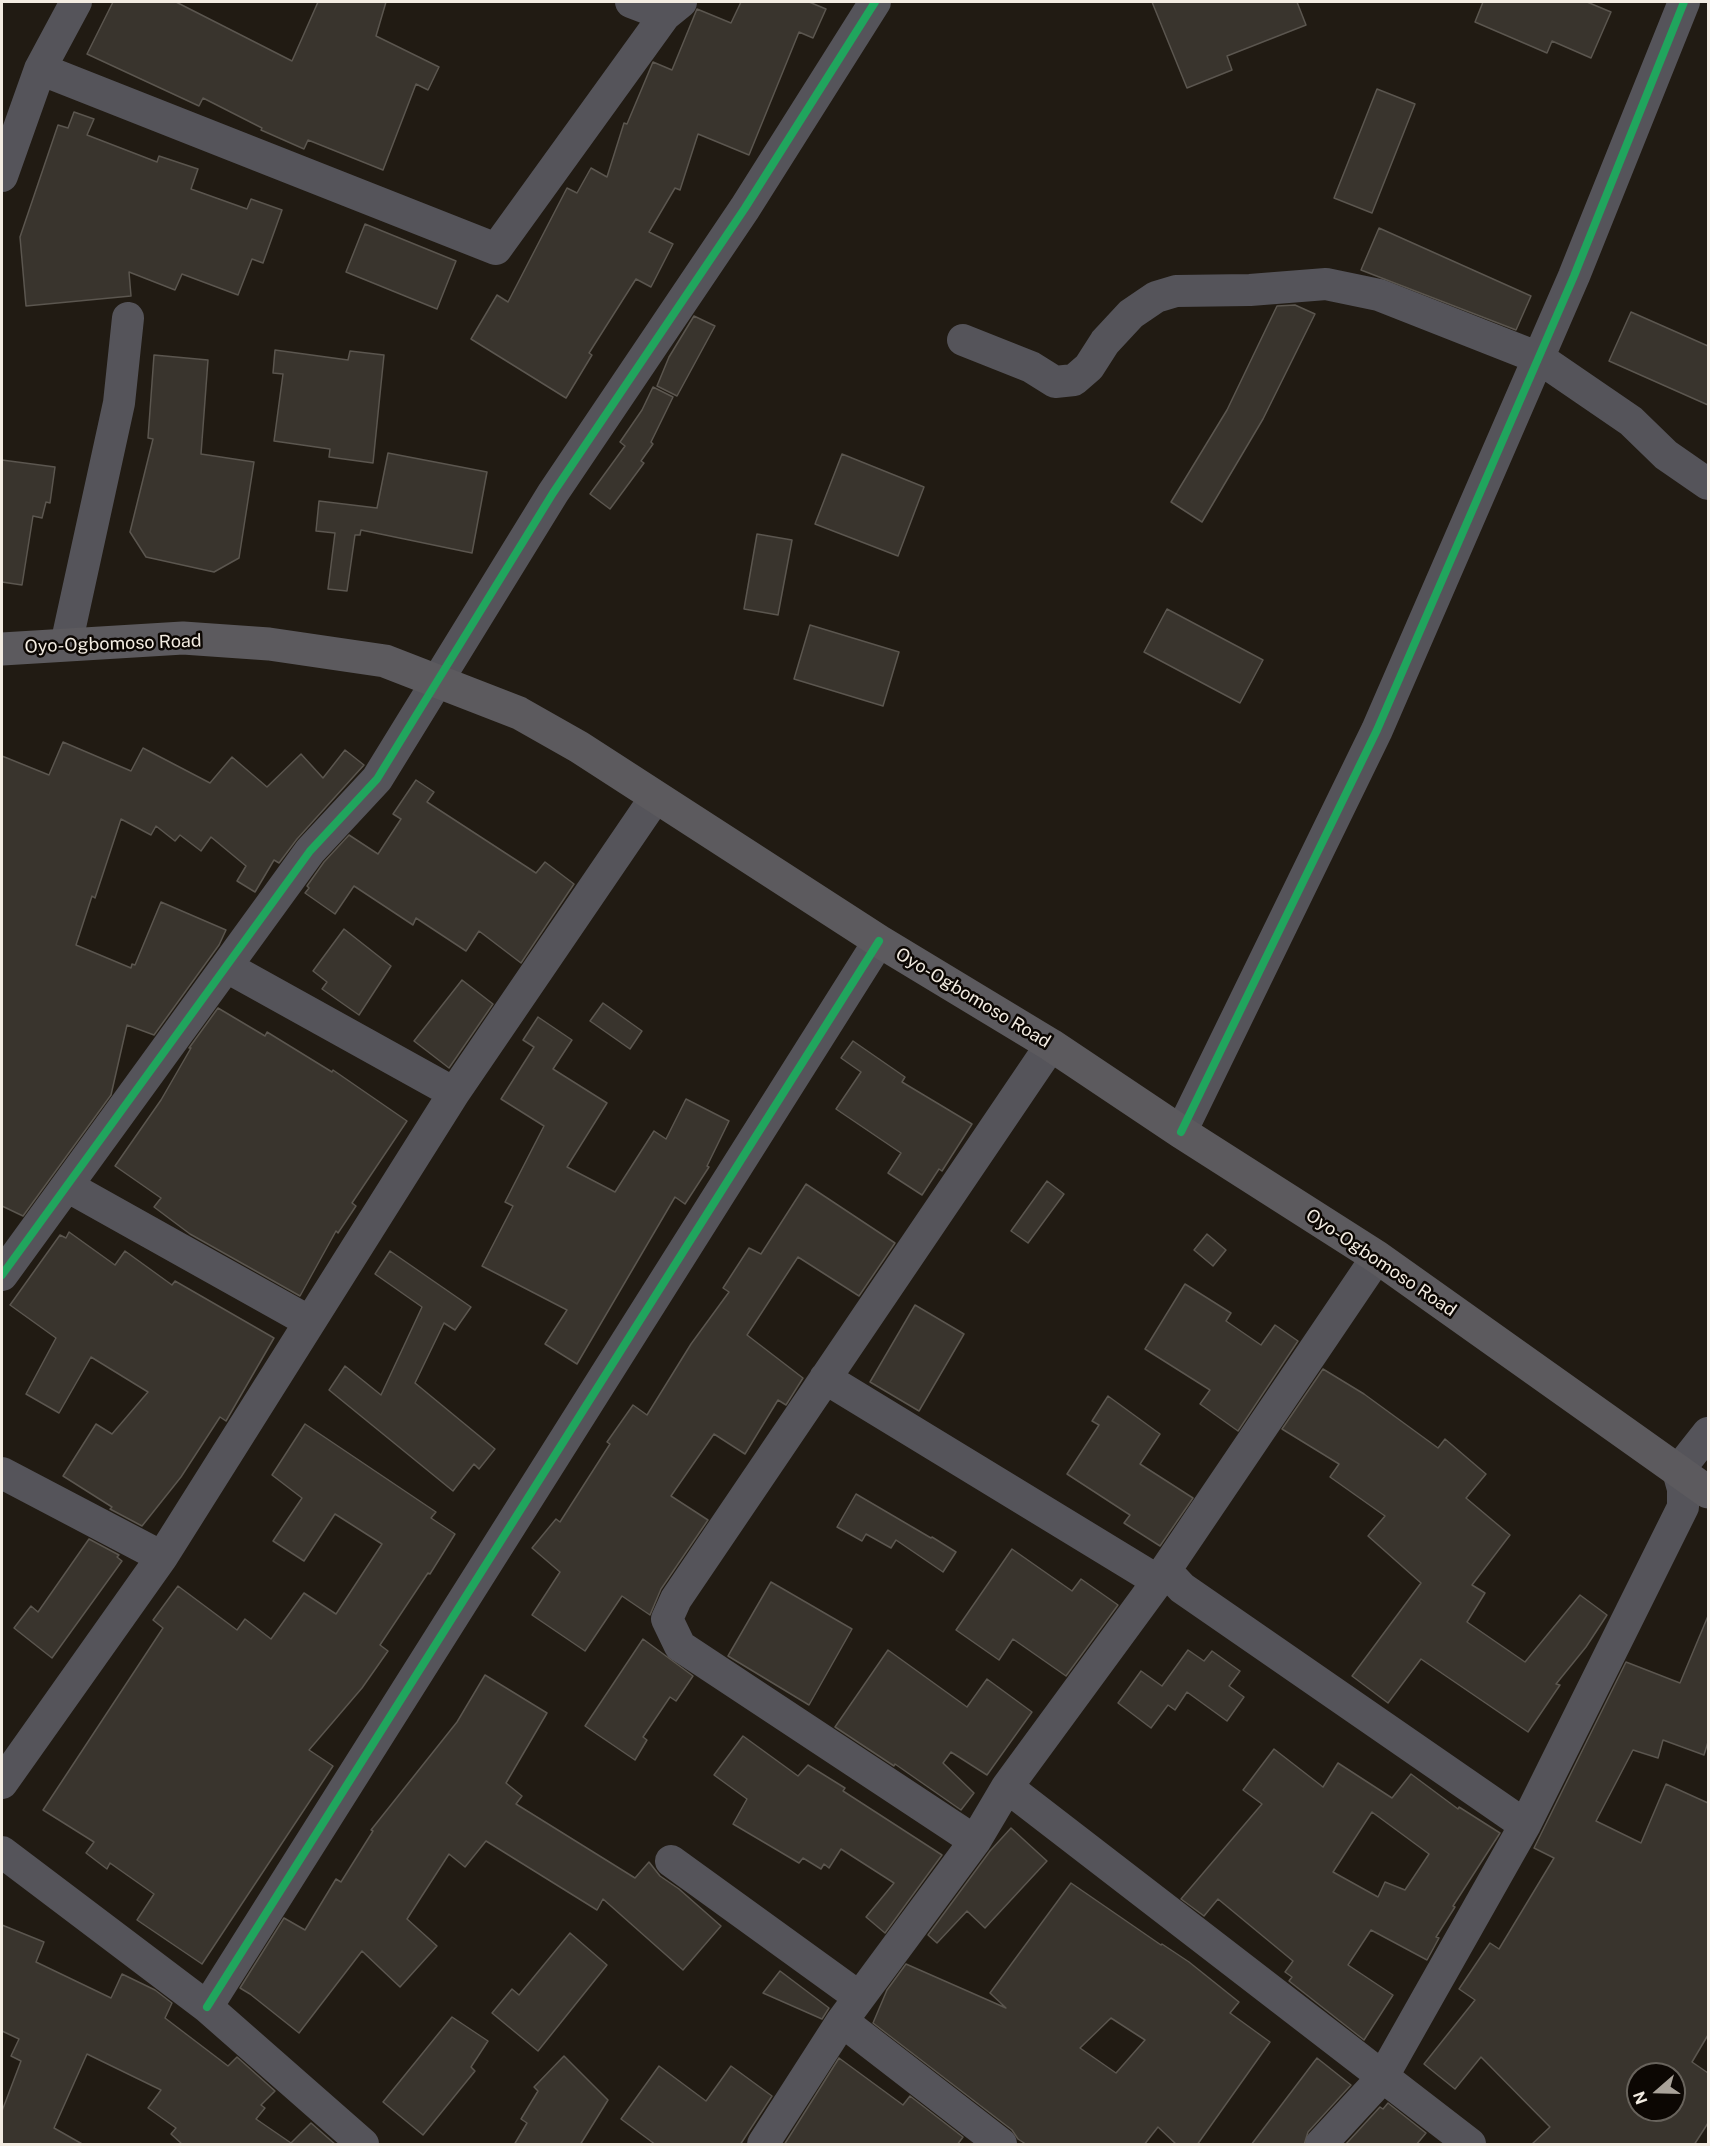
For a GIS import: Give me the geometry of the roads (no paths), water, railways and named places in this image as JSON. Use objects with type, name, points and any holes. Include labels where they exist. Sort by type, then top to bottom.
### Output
[{"type":"highway","name":"Oyo-Ogbomoso Road","points":[[2,649],[183,638],[269,644],[385,661],[519,712],[579,747],[879,942],[1051,1045],[1181,1132],[1377,1257],[1708,1492]]},
{"type":"street","points":[[2,176],[40,69],[76,2]]},
{"type":"street","points":[[40,69],[496,249],[673,8],[631,2]]},
{"type":"street","points":[[2,1275],[310,851],[377,779],[553,493],[745,208],[875,2]]},
{"type":"street","points":[[1181,1132],[1377,730],[1574,276],[1684,2]]},
{"type":"street","points":[[963,340],[1031,367],[1055,382],[1074,380],[1089,367],[1105,342],[1131,314],[1156,297],[1176,291],[1250,290],[1326,284],[1379,295],[1539,358],[1631,421],[1666,454],[1708,484]]},
{"type":"street","points":[[66,645],[119,403],[128,318]]},
{"type":"street","points":[[2,1783],[162,1557],[454,1093],[655,798]]},
{"type":"street","points":[[207,2007],[879,942]]},
{"type":"street","points":[[227,967],[454,1093]]},
{"type":"street","points":[[975,1841],[680,1646],[668,1619],[676,1599],[1051,1045]]},
{"type":"street","points":[[67,1186],[310,1322]]},
{"type":"street","points":[[763,2145],[850,2009],[975,1841],[1007,1787],[1158,1581],[1377,1257]]},
{"type":"street","points":[[825,1378],[1158,1581]]},
{"type":"street","points":[[1321,2145],[1382,2078],[1525,1826],[1683,1507],[1683,1489],[1678,1471],[1708,1433]]},
{"type":"street","points":[[2,1473],[162,1557]]},
{"type":"street","points":[[1158,1581],[1167,1572],[1182,1588],[1525,1826]]},
{"type":"street","points":[[1007,1787],[1470,2145]]},
{"type":"street","points":[[670,1861],[850,2009],[1001,2145]]},
{"type":"street","points":[[5,1865],[207,2007],[354,2141]]}]
